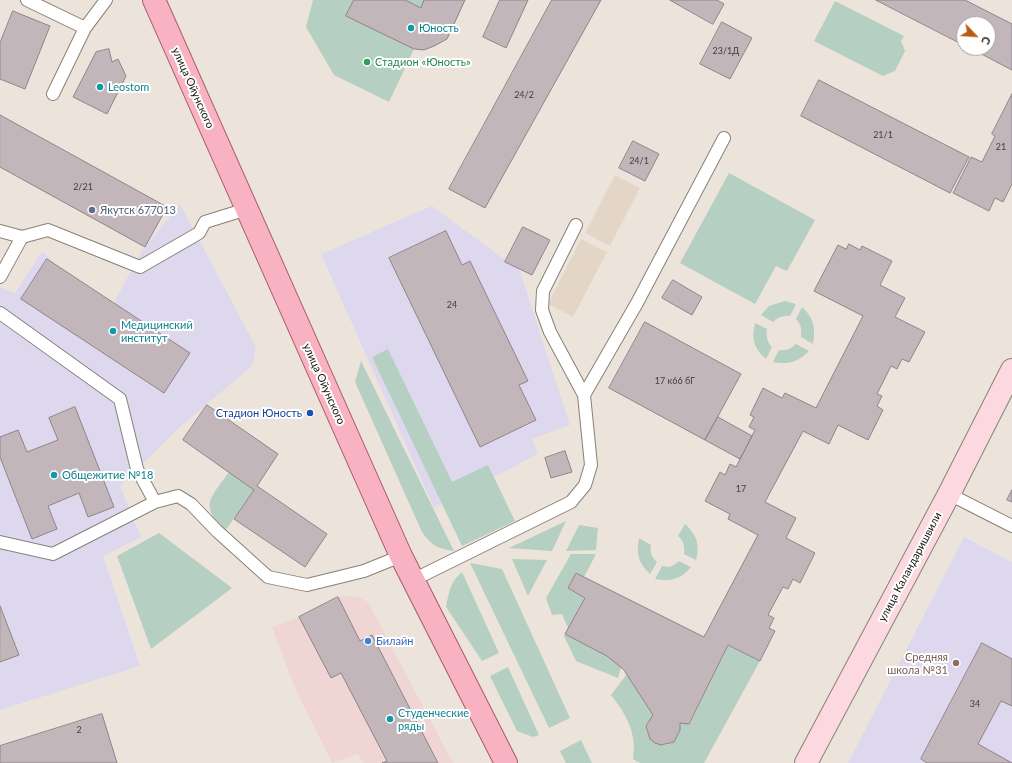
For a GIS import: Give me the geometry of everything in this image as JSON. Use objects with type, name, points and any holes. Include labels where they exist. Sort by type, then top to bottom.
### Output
[{"type":"main road","name":"улица Ойунского","points":[[154,0],[401,556],[506,763]]},
{"type":"street","name":"улица Каландаришвили","points":[[806,763],[950,494],[1012,370]]},
{"type":"lane","points":[[27,0],[85,28]]},
{"type":"lane","points":[[53,94],[85,28],[106,0]]},
{"type":"lane","points":[[584,394],[637,303],[724,138]]},
{"type":"lane","points":[[0,232],[22,237],[48,230],[140,267],[199,233],[205,222],[247,209]]},
{"type":"lane","points":[[413,580],[571,502],[585,485],[591,465],[584,394],[550,332],[542,310],[543,291],[576,225]]},
{"type":"lane","points":[[0,277],[22,237]]},
{"type":"lane","points":[[0,313],[120,399],[137,469],[155,502]]},
{"type":"lane","points":[[950,494],[1012,526]]},
{"type":"lane","points":[[0,542],[53,554],[155,502],[178,496],[191,504],[217,532],[268,577],[306,584],[364,571],[401,556]]},
{"type":"shaded area","points":[[615,175],[640,188],[610,246],[585,233]]},
{"type":"shaded area","points":[[180,204],[256,347],[252,366],[180,427],[120,486],[141,537],[103,556],[140,666],[0,710],[0,287],[15,293],[41,253],[44,252],[56,267],[114,303],[141,252]]},
{"type":"shaded area","points":[[432,206],[520,271],[570,425],[532,439],[538,454],[434,508],[321,254]]},
{"type":"shaded area","points":[[581,239],[607,252],[573,317],[548,304]]},
{"type":"shaded area","name":"Средняя школа №31","points":[[964,537],[1012,562],[1012,763],[848,763]]},
{"type":"shaded area","points":[[351,596],[368,602],[453,763],[364,763],[358,754],[332,763],[295,688],[272,627],[299,617],[338,597]]},
{"type":"green space","name":"Стадион «Юность»","points":[[313,0],[465,0],[453,28],[442,42],[425,49],[414,49],[389,102],[334,75],[306,27]]},
{"type":"green space","points":[[835,1],[904,36],[901,41],[905,51],[895,71],[883,76],[814,41]]},
{"type":"green space","points":[[729,173],[815,220],[787,271],[776,266],[755,304],[680,263]]},
{"type":"green space","points":[[785,301],[796,304],[790,316],[781,317],[773,322],[761,315],[769,306]]},
{"type":"green space","points":[[802,307],[812,319],[814,328],[813,344],[801,337],[801,327],[796,319]]},
{"type":"green space","points":[[755,323],[767,329],[767,339],[772,347],[766,359],[754,343],[753,334]]},
{"type":"green space","points":[[796,344],[809,351],[801,358],[792,362],[773,362],[779,350],[788,349]]},
{"type":"green space","points":[[388,349],[452,482],[488,465],[515,521],[462,546],[372,357]]},
{"type":"green space","points":[[361,361],[454,551],[435,546],[422,532],[355,382]]},
{"type":"green space","points":[[229,472],[254,490],[225,531],[212,514],[210,502],[213,495]]},
{"type":"green space","points":[[566,521],[552,551],[509,548]]},
{"type":"green space","points":[[685,524],[695,536],[698,550],[696,560],[684,554],[684,544],[678,536]]},
{"type":"green space","points":[[579,525],[598,528],[596,550],[566,551]]},
{"type":"green space","points":[[159,533],[232,588],[151,649],[117,556]]},
{"type":"green space","points":[[639,538],[651,545],[651,554],[657,562],[650,574],[640,562],[638,553]]},
{"type":"green space","points":[[571,554],[596,554],[584,577],[576,573],[568,588],[585,598],[624,657],[618,678],[576,661],[564,636],[568,628],[562,614],[552,615],[546,598]]},
{"type":"green space","points":[[512,559],[547,560],[528,596]]},
{"type":"green space","points":[[679,561],[691,567],[675,579],[655,579],[662,566],[671,566]]},
{"type":"green space","points":[[470,563],[502,569],[570,718],[549,728]]},
{"type":"green space","points":[[462,572],[499,653],[482,661],[446,607],[452,584]]},
{"type":"green space","points":[[728,645],[760,661],[704,763],[640,763],[633,759],[634,741],[630,725],[622,710],[611,695],[627,674],[653,715],[646,726],[648,735],[653,741],[665,745],[676,739],[679,732],[680,723],[690,723]]},
{"type":"green space","points":[[508,667],[539,735],[533,737],[517,731],[490,676]]},
{"type":"green space","points":[[581,740],[592,763],[566,763],[560,751]]},
{"type":"building","name":"Юность","points":[[354,0],[405,0],[421,8],[424,0],[465,0],[447,39],[424,50],[414,49],[346,16]]},
{"type":"building","points":[[500,0],[528,0],[506,48],[483,37]]},
{"type":"building","points":[[552,0],[601,0],[485,208],[449,189]]},
{"type":"building","points":[[670,0],[717,0],[724,4],[713,24]]},
{"type":"building","points":[[876,0],[965,0],[1012,24],[1012,70],[985,56],[996,56],[996,16],[956,16],[956,41]]},
{"type":"building","points":[[13,11],[50,26],[25,89],[0,79],[0,43]]},
{"type":"building","points":[[722,22],[752,38],[730,79],[700,64]]},
{"type":"building","name":"Leostom","points":[[109,49],[112,62],[118,59],[126,76],[107,114],[73,97],[96,52]]},
{"type":"building","points":[[819,80],[969,157],[950,193],[801,116]]},
{"type":"building","points":[[1012,94],[1012,184],[1003,202],[995,198],[989,211],[953,193],[971,157],[982,162],[995,136],[992,134]]},
{"type":"building","points":[[0,115],[167,207],[145,247],[0,167]]},
{"type":"building","points":[[633,141],[659,154],[645,181],[619,168]]},
{"type":"building","points":[[523,227],[550,240],[532,275],[505,262]]},
{"type":"building","points":[[446,231],[462,265],[470,261],[528,381],[519,385],[536,420],[480,447],[389,258]]},
{"type":"building","points":[[849,244],[860,250],[862,246],[892,261],[880,285],[905,298],[895,317],[925,332],[909,362],[902,359],[897,369],[891,366],[877,394],[882,396],[877,406],[883,410],[868,440],[838,425],[829,444],[803,431],[765,502],[796,518],[786,538],[815,553],[800,583],[793,579],[788,589],[783,587],[768,615],[774,618],[769,628],[775,631],[760,661],[728,645],[689,724],[680,723],[680,730],[674,742],[661,745],[655,743],[650,739],[646,726],[653,715],[624,670],[607,656],[565,634],[585,598],[568,588],[576,573],[704,637],[758,535],[728,519],[730,514],[705,501],[720,472],[725,475],[730,464],[736,467],[755,430],[749,427],[754,417],[750,415],[763,388],[782,398],[785,393],[816,408],[863,316],[814,291],[838,245],[846,249]]},
{"type":"building","name":"Медицинский институт","points":[[47,259],[190,353],[164,393],[21,299]]},
{"type":"building","points":[[673,280],[702,297],[692,315],[662,298]]},
{"type":"building","points":[[645,322],[741,374],[705,440],[609,388]]},
{"type":"building","points":[[207,405],[278,454],[257,486],[327,534],[305,567],[234,519],[254,490],[183,440]]},
{"type":"building","name":"Общежитие №18","points":[[75,407],[114,507],[88,517],[79,493],[48,506],[57,529],[32,539],[0,457],[0,437],[18,430],[27,452],[58,440],[49,418]]},
{"type":"building","points":[[718,417],[752,436],[740,459],[705,440]]},
{"type":"building","points":[[565,451],[572,472],[551,478],[545,458]]},
{"type":"building","points":[[1012,490],[1012,502],[1007,500]]},
{"type":"building","name":"Студенческие ряды","points":[[338,597],[360,641],[372,635],[438,763],[382,763],[387,761],[341,673],[331,678],[299,617]]},
{"type":"building","points":[[0,606],[19,655],[0,662]]},
{"type":"building","points":[[982,643],[1012,659],[1012,706],[1001,701],[978,744],[1012,763],[927,763],[921,759]]},
{"type":"building","points":[[102,714],[117,763],[0,763],[0,746]]},
{"type":"place","name":"Юность","points":[[411,28]]},
{"type":"place","name":"Стадион «Юность»","points":[[367,62]]},
{"type":"place","name":"Leostom","points":[[100,87]]},
{"type":"place","name":"Якутск 677013","points":[[92,210]]},
{"type":"place","name":"Медицинский институт","points":[[113,331]]},
{"type":"place","name":"Стадион Юность","points":[[310,413]]},
{"type":"place","name":"Общежитие №18","points":[[54,475]]},
{"type":"place","name":"Билайн","points":[[368,641]]},
{"type":"place","name":"Средняя школа №31","points":[[956,663]]},
{"type":"place","name":"Студенческие ряды","points":[[390,719]]}]
